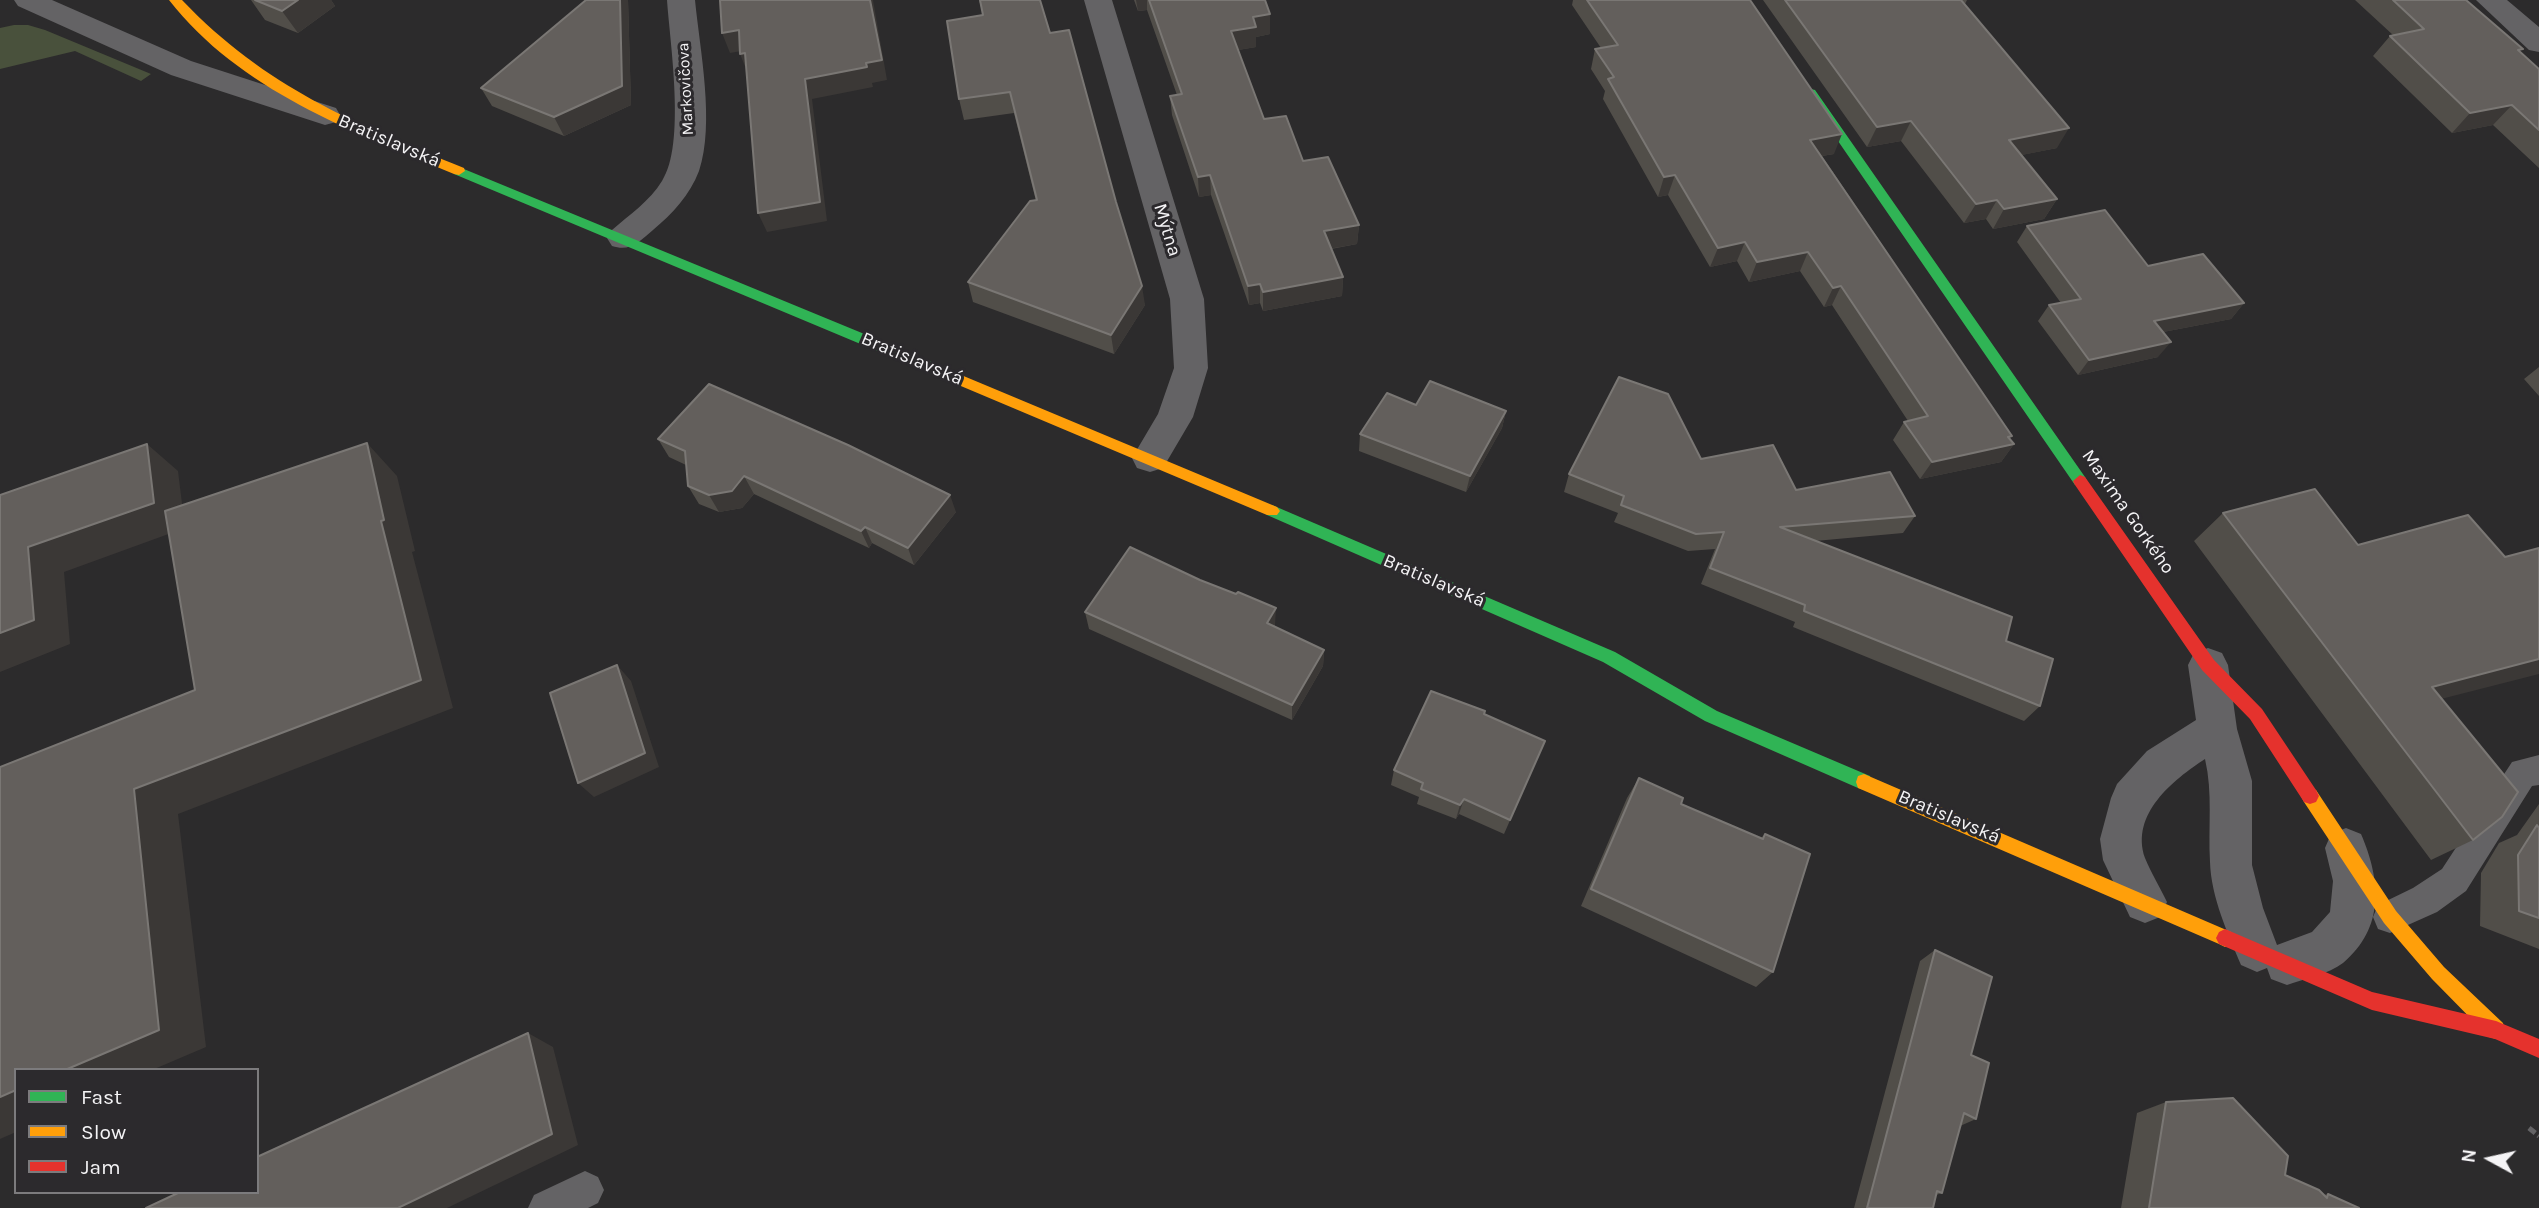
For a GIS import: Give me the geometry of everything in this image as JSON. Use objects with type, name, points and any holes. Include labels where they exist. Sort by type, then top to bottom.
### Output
[{"type":"main road","name":"Bratislavská","points":[[176,0],[211,40],[240,62],[326,114],[1150,458],[1609,657],[1711,716],[2372,1001],[2496,1030],[2539,1049]]},
{"type":"main road","name":"Maxima Gorkého","points":[[1801,79],[2208,665],[2256,713],[2390,917],[2438,973],[2496,1030]]},
{"type":"street","points":[[0,9],[15,0]]},
{"type":"street","name":"Bratislavská","points":[[28,0],[181,68],[326,114]]},
{"type":"street","name":"Markovičova","points":[[623,238],[663,203],[683,173],[689,146],[681,0]]},
{"type":"street","name":"Mýtna","points":[[1098,0],[1187,299],[1191,368],[1175,416],[1150,458]]},
{"type":"street","points":[[2490,0],[2539,43]]},
{"type":"street","points":[[2208,665],[2217,729],[2231,781],[2231,865],[2241,908],[2272,957],[2326,949],[2351,921],[2355,881],[2346,848]]},
{"type":"street","points":[[2145,902],[2124,860],[2121,839],[2132,798],[2162,764],[2217,729]]},
{"type":"lane","points":[[2390,917],[2425,900],[2454,880],[2523,772],[2539,770]]},
{"type":"lane","points":[[547,1208],[585,1190]]},
{"type":"path","points":[[2529,1128],[2539,1136]]},
{"type":"green space","points":[[28,25],[45,30],[151,74],[141,81],[75,51],[0,69],[0,28]]},
{"type":"building","points":[[255,0],[298,0],[282,11]]},
{"type":"building","points":[[586,0],[620,0],[622,86],[554,117],[481,88]]},
{"type":"building","points":[[720,0],[870,0],[882,60],[866,63],[867,67],[805,79],[820,202],[758,213],[745,53],[740,54],[739,30],[722,33]]},
{"type":"building","points":[[980,0],[1040,0],[1050,33],[1069,30],[1142,286],[1111,335],[968,282],[1030,201],[1037,200],[1010,92],[959,99],[947,21],[983,15]]},
{"type":"building","points":[[1149,0],[1265,0],[1270,14],[1253,17],[1256,27],[1231,31],[1264,119],[1286,116],[1303,161],[1328,157],[1359,225],[1324,231],[1343,277],[1263,292],[1260,284],[1248,286],[1210,175],[1198,177],[1170,96],[1182,94]]},
{"type":"building","points":[[1587,0],[1750,0],[1842,134],[1810,140],[2012,436],[2008,437],[2014,444],[1932,462],[1904,422],[1928,416],[1841,286],[1833,288],[1808,252],[1757,262],[1745,242],[1718,248],[1675,175],[1664,177],[1608,79],[1614,77],[1595,49],[1618,45]]},
{"type":"building","points":[[1785,0],[1961,0],[2069,128],[2009,140],[2057,199],[2004,209],[1997,200],[1976,204],[1911,121],[1877,127]]},
{"type":"building","points":[[2393,0],[2466,0],[2523,49],[2518,50],[2539,69],[2539,130],[2512,105],[2470,113],[2390,36],[2424,29]]},
{"type":"building","points":[[2105,210],[2148,266],[2203,254],[2244,303],[2154,321],[2171,342],[2089,360],[2049,305],[2081,299],[2027,226]]},
{"type":"building","points":[[1619,377],[1668,394],[1701,459],[1773,445],[1796,490],[1890,472],[1915,516],[1780,527],[2012,617],[2006,641],[2053,659],[2040,706],[1804,611],[1805,605],[1710,568],[1724,532],[1696,534],[1621,505],[1624,496],[1569,474]]},
{"type":"building","points":[[1430,381],[1506,411],[1470,476],[1360,434],[1387,393],[1416,405]]},
{"type":"building","points":[[709,384],[848,445],[950,495],[908,548],[865,527],[861,531],[744,476],[732,491],[709,495],[688,486],[685,451],[658,439]]},
{"type":"building","points":[[367,443],[384,520],[381,521],[421,680],[134,789],[159,1030],[70,1068],[14,1068],[14,1091],[0,1097],[0,767],[195,690],[165,511]]},
{"type":"building","points":[[147,444],[154,503],[28,547],[34,620],[0,633],[0,495]]},
{"type":"building","points":[[2315,489],[2358,545],[2468,515],[2505,557],[2539,548],[2539,659],[2432,687],[2518,792],[2502,817],[2473,840],[2223,513]]},
{"type":"building","points":[[1130,547],[1200,580],[1276,608],[1267,623],[1324,650],[1292,705],[1085,612]]},
{"type":"building","points":[[617,665],[645,753],[578,783],[550,693]]},
{"type":"building","points":[[1431,691],[1485,711],[1484,714],[1545,741],[1510,820],[1464,799],[1460,805],[1421,789],[1423,783],[1394,770]]},
{"type":"building","points":[[1639,778],[1683,798],[1681,804],[1763,839],[1765,834],[1810,854],[1773,972],[1591,889]]},
{"type":"building","points":[[2537,825],[2539,918],[2519,911],[2518,855]]},
{"type":"building","points":[[1935,950],[1992,977],[1971,1055],[1989,1063],[1976,1119],[1964,1113],[1942,1193],[1937,1191],[1933,1208],[1867,1208]]},
{"type":"building","points":[[528,1033],[552,1134],[398,1208],[146,1208],[176,1194],[259,1194],[259,1156]]},
{"type":"building","points":[[2233,1098],[2288,1156],[2285,1175],[2319,1190],[2327,1198],[2328,1194],[2359,1208],[2149,1208],[2166,1102]]},
{"type":"traffic: fast","points":[[1811,93],[2080,481]]},
{"type":"traffic: fast","points":[[459,171],[954,377]]},
{"type":"traffic: fast","points":[[1272,511],[1609,657],[1711,716],[1864,782]]},
{"type":"traffic: slow","points":[[175,0],[205,31],[271,82],[343,121],[459,171]]},
{"type":"traffic: slow","points":[[954,377],[1272,511]]},
{"type":"traffic: slow","points":[[1864,782],[2225,938]]},
{"type":"traffic: slow","points":[[2310,796],[2390,917],[2438,973],[2496,1030]]},
{"type":"traffic: jam","points":[[2080,481],[2208,665],[2256,714],[2310,796]]},
{"type":"traffic: jam","points":[[2225,938],[2372,1001],[2496,1030],[2539,1049]]}]
